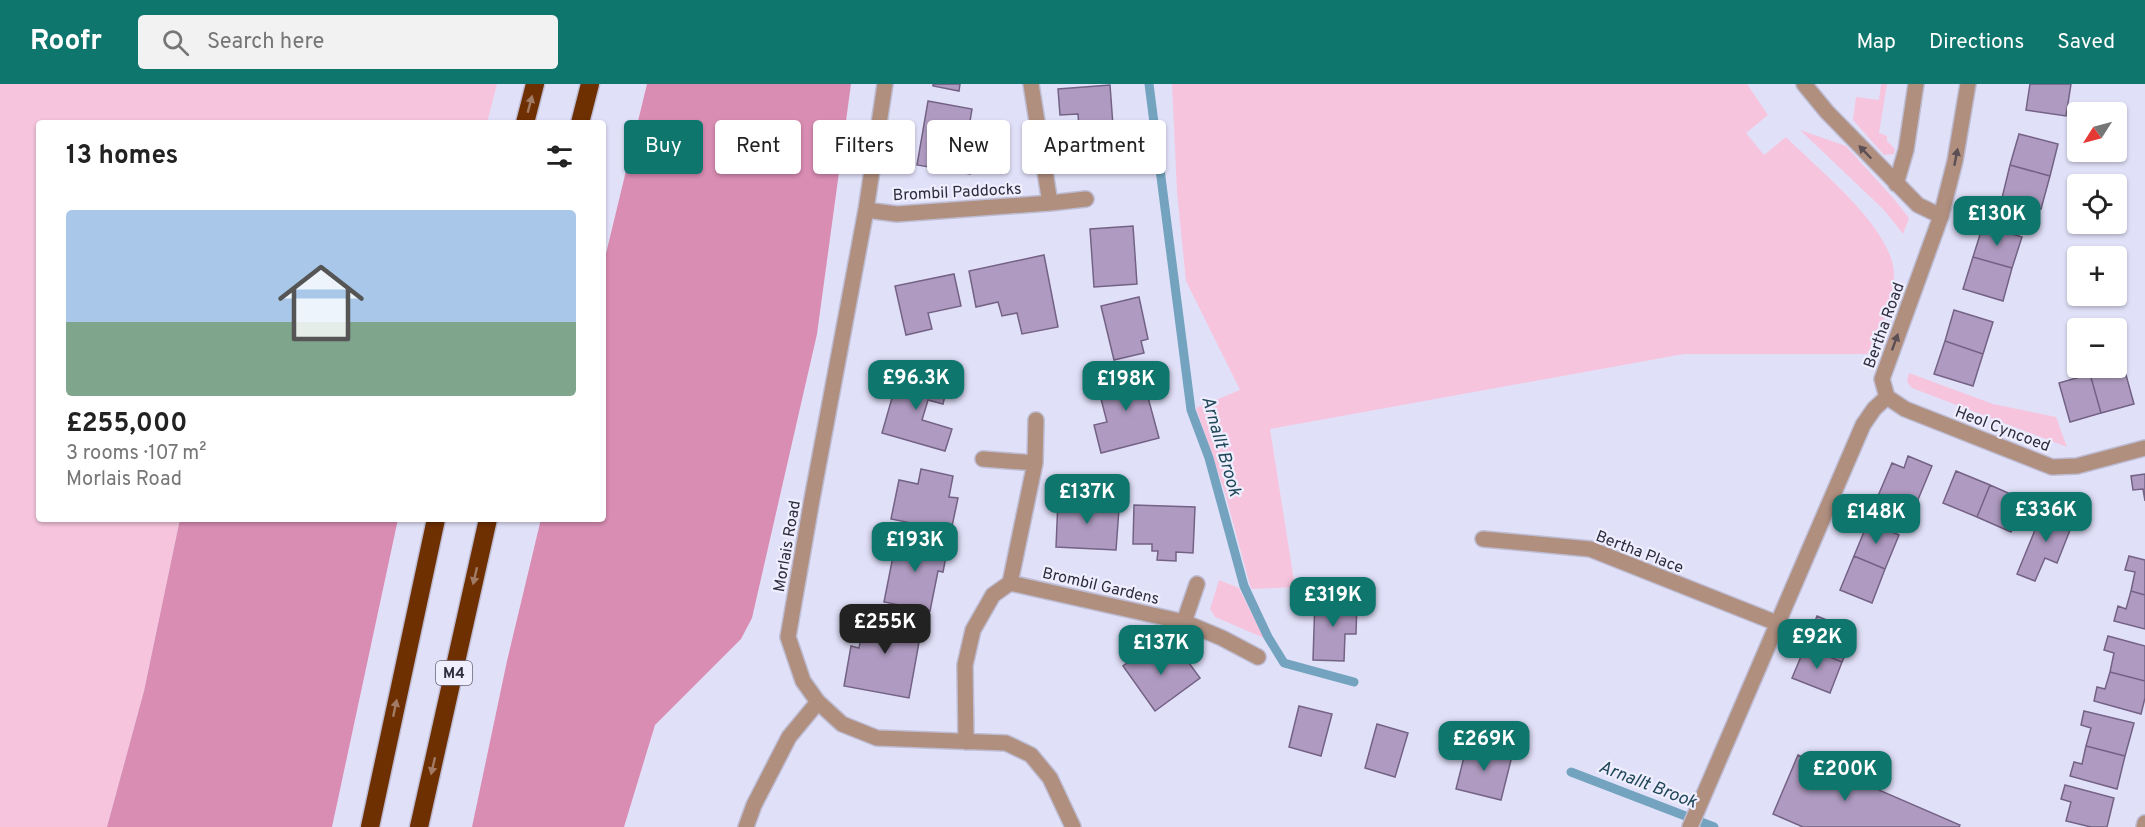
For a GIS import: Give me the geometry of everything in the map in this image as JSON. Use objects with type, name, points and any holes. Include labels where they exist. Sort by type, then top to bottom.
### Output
[{"type":"highway","points":[[526,120],[536,84]]},
{"type":"highway","points":[[581,120],[590,84]]},
{"type":"highway","points":[[370,827],[435,522]]},
{"type":"highway","name":"M4","points":[[419,827],[487,522]]},
{"type":"street","name":"Morlais Road","points":[[885,84],[866,210],[788,637],[803,681],[818,702],[842,724],[877,738],[1006,743],[1031,755],[1050,778],[1073,827]]},
{"type":"street","points":[[1031,84],[1050,203]]},
{"type":"street","points":[[1804,84],[1827,112],[1896,184],[1918,205],[1941,216]]},
{"type":"street","points":[[1896,184],[1906,150],[1916,84]]},
{"type":"street","name":"Bertha Road","points":[[1887,397],[1881,379],[1941,216],[1955,161],[1968,84]]},
{"type":"street","name":"Brombil Paddocks","points":[[866,210],[897,214],[1086,199]]},
{"type":"street","points":[[1693,821],[1863,425],[1874,409],[1887,397]]},
{"type":"street","name":"Heol Cyncoed","points":[[1887,397],[1905,409],[2052,467],[2077,466],[2145,448]]},
{"type":"street","points":[[966,741],[965,665],[973,630],[993,595],[1010,583],[1035,463],[1036,420]]},
{"type":"street","points":[[983,459],[1035,463]]},
{"type":"street","name":"Bertha Place","points":[[1483,539],[1590,549],[1779,624]]},
{"type":"street","name":"Brombil Gardens","points":[[1010,583],[1184,622],[1258,657]]},
{"type":"street","points":[[1184,622],[1197,584]]},
{"type":"street","points":[[746,827],[754,805],[789,737],[818,702]]},
{"type":"shaded area","points":[[0,84],[497,84],[488,120],[36,120],[36,522],[179,522],[144,691],[107,827],[0,827]]},
{"type":"shaded area","points":[[647,84],[851,84],[846,120],[813,120],[813,174],[839,174],[817,334],[752,618],[741,639],[655,725],[624,827],[472,827],[507,661],[540,522],[606,522],[606,254],[625,174],[703,174],[703,120],[638,120]]},
{"type":"shaded area","points":[[1172,84],[1747,84],[1768,115],[1746,133],[1764,155],[1786,137],[1852,200],[1881,238],[1891,257],[1894,275],[1889,306],[1870,354],[1684,354],[1270,429],[1295,587],[1251,589],[1225,493],[1196,408],[1240,390],[1186,281],[1177,192]]},
{"type":"shaded area","points":[[1881,84],[1887,84],[1879,133],[1887,136],[1887,141],[1895,149],[1894,154],[1884,155],[1853,120],[1856,97],[1879,100]]},
{"type":"shaded area","points":[[1800,130],[1846,146],[1909,218],[1903,234],[1884,210]]},
{"type":"shaded area","points":[[1909,373],[1993,404],[2056,417],[2067,447],[1912,388],[1907,382]]},
{"type":"shaded area","points":[[179,522],[397,522],[332,827],[107,827],[144,691]]},
{"type":"shaded area","points":[[1219,580],[1239,588],[1264,638],[1215,617],[1210,609]]},
{"type":"building","points":[[933,84],[960,84],[959,91],[933,86]]},
{"type":"building","points":[[2030,84],[2071,84],[2066,116],[2026,110]]},
{"type":"building","points":[[1110,85],[1113,120],[1078,120],[1078,114],[1060,115],[1058,89]]},
{"type":"building","points":[[928,101],[972,109],[970,120],[927,120],[927,167],[917,165]]},
{"type":"building","points":[[2019,134],[2058,144],[2050,176],[2010,165]]},
{"type":"building","points":[[2010,165],[2050,176],[2041,209],[2002,198]]},
{"type":"building","points":[[1983,225],[2022,237],[2012,268],[1973,257]]},
{"type":"building","points":[[1133,226],[1137,284],[1094,287],[1090,229]]},
{"type":"building","points":[[1044,255],[1058,327],[1022,334],[1017,313],[1002,316],[998,302],[976,307],[969,271]]},
{"type":"building","points":[[1973,257],[2012,268],[2003,301],[1963,289]]},
{"type":"building","points":[[954,274],[961,306],[928,313],[932,329],[906,335],[895,286]]},
{"type":"building","points":[[1139,297],[1148,339],[1141,341],[1144,353],[1114,360],[1101,306]]},
{"type":"building","points":[[1954,310],[1993,322],[1983,354],[1945,341]]},
{"type":"building","points":[[1945,341],[1983,354],[1973,386],[1934,374]]},
{"type":"building","points":[[1140,368],[1159,438],[1101,453],[1094,425],[1107,422],[1101,399],[1106,398],[1101,378]]},
{"type":"building","points":[[900,370],[948,383],[943,404],[928,400],[922,420],[952,429],[945,451],[882,433]]},
{"type":"building","points":[[2076,378],[2091,378],[2101,413],[2070,422],[2059,383]]},
{"type":"building","points":[[2091,378],[2127,378],[2134,404],[2101,413]]},
{"type":"building","points":[[1908,456],[1932,466],[1908,517],[1875,503],[1892,463],[1904,468]]},
{"type":"building","points":[[921,469],[953,476],[949,497],[958,498],[951,531],[891,519],[899,480],[918,484]]},
{"type":"building","points":[[1956,471],[1990,485],[1977,517],[1943,503]]},
{"type":"building","points":[[2145,474],[2145,501],[2143,489],[2133,490],[2131,476]]},
{"type":"building","points":[[1990,485],[2024,500],[2011,532],[1977,517]]},
{"type":"building","points":[[1058,500],[1109,503],[1109,508],[1119,509],[1116,550],[1056,547]]},
{"type":"building","points":[[1134,505],[1195,507],[1193,553],[1176,552],[1176,561],[1157,560],[1158,551],[1152,551],[1152,544],[1133,544]]},
{"type":"building","points":[[2044,508],[2074,520],[2057,563],[2045,558],[2035,581],[2017,574]]},
{"type":"building","points":[[1868,522],[1899,535],[1885,569],[1854,556]]},
{"type":"building","points":[[897,536],[948,546],[943,572],[938,571],[930,611],[884,602]]},
{"type":"building","points":[[1854,556],[1885,569],[1872,603],[1840,590]]},
{"type":"building","points":[[2129,556],[2145,560],[2145,595],[2131,591],[2135,572],[2125,570]]},
{"type":"building","points":[[2131,591],[2145,595],[2145,629],[2114,621],[2118,606],[2126,609]]},
{"type":"building","points":[[1315,599],[1357,601],[1356,634],[1345,634],[1344,661],[1313,660]]},
{"type":"building","points":[[866,610],[923,620],[909,698],[844,686],[851,646],[859,648]]},
{"type":"building","points":[[1817,616],[1855,632],[1842,662],[1805,647]]},
{"type":"building","points":[[2108,636],[2145,646],[2145,681],[2110,672],[2114,653],[2104,650]]},
{"type":"building","points":[[1152,645],[1165,663],[1181,652],[1200,678],[1155,711],[1123,666]]},
{"type":"building","points":[[1805,647],[1842,662],[1830,693],[1792,678]]},
{"type":"building","points":[[2110,672],[2145,681],[2145,698],[2141,714],[2094,701],[2097,687],[2105,689]]},
{"type":"building","points":[[1299,706],[1332,714],[1321,756],[1289,747]]},
{"type":"building","points":[[2084,711],[2134,723],[2125,756],[2086,746],[2091,728],[2081,725]]},
{"type":"building","points":[[1377,724],[1408,733],[1395,777],[1365,768]]},
{"type":"building","points":[[1467,745],[1512,756],[1501,800],[1456,789]]},
{"type":"building","points":[[2086,746],[2125,756],[2117,789],[2070,776],[2074,762],[2082,764]]},
{"type":"building","points":[[1798,755],[1960,825],[1959,827],[1803,827],[1773,814]]},
{"type":"building","points":[[2065,785],[2114,798],[2107,827],[2091,827],[2066,821],[2071,802],[2061,799]]},
{"type":"waterway","name":"Arnallt Brook","points":[[1149,84],[1191,410],[1209,458],[1244,586],[1268,637],[1284,663],[1354,682]]},
{"type":"waterway","name":"Arnallt Brook","points":[[1571,772],[1714,827]]}]
